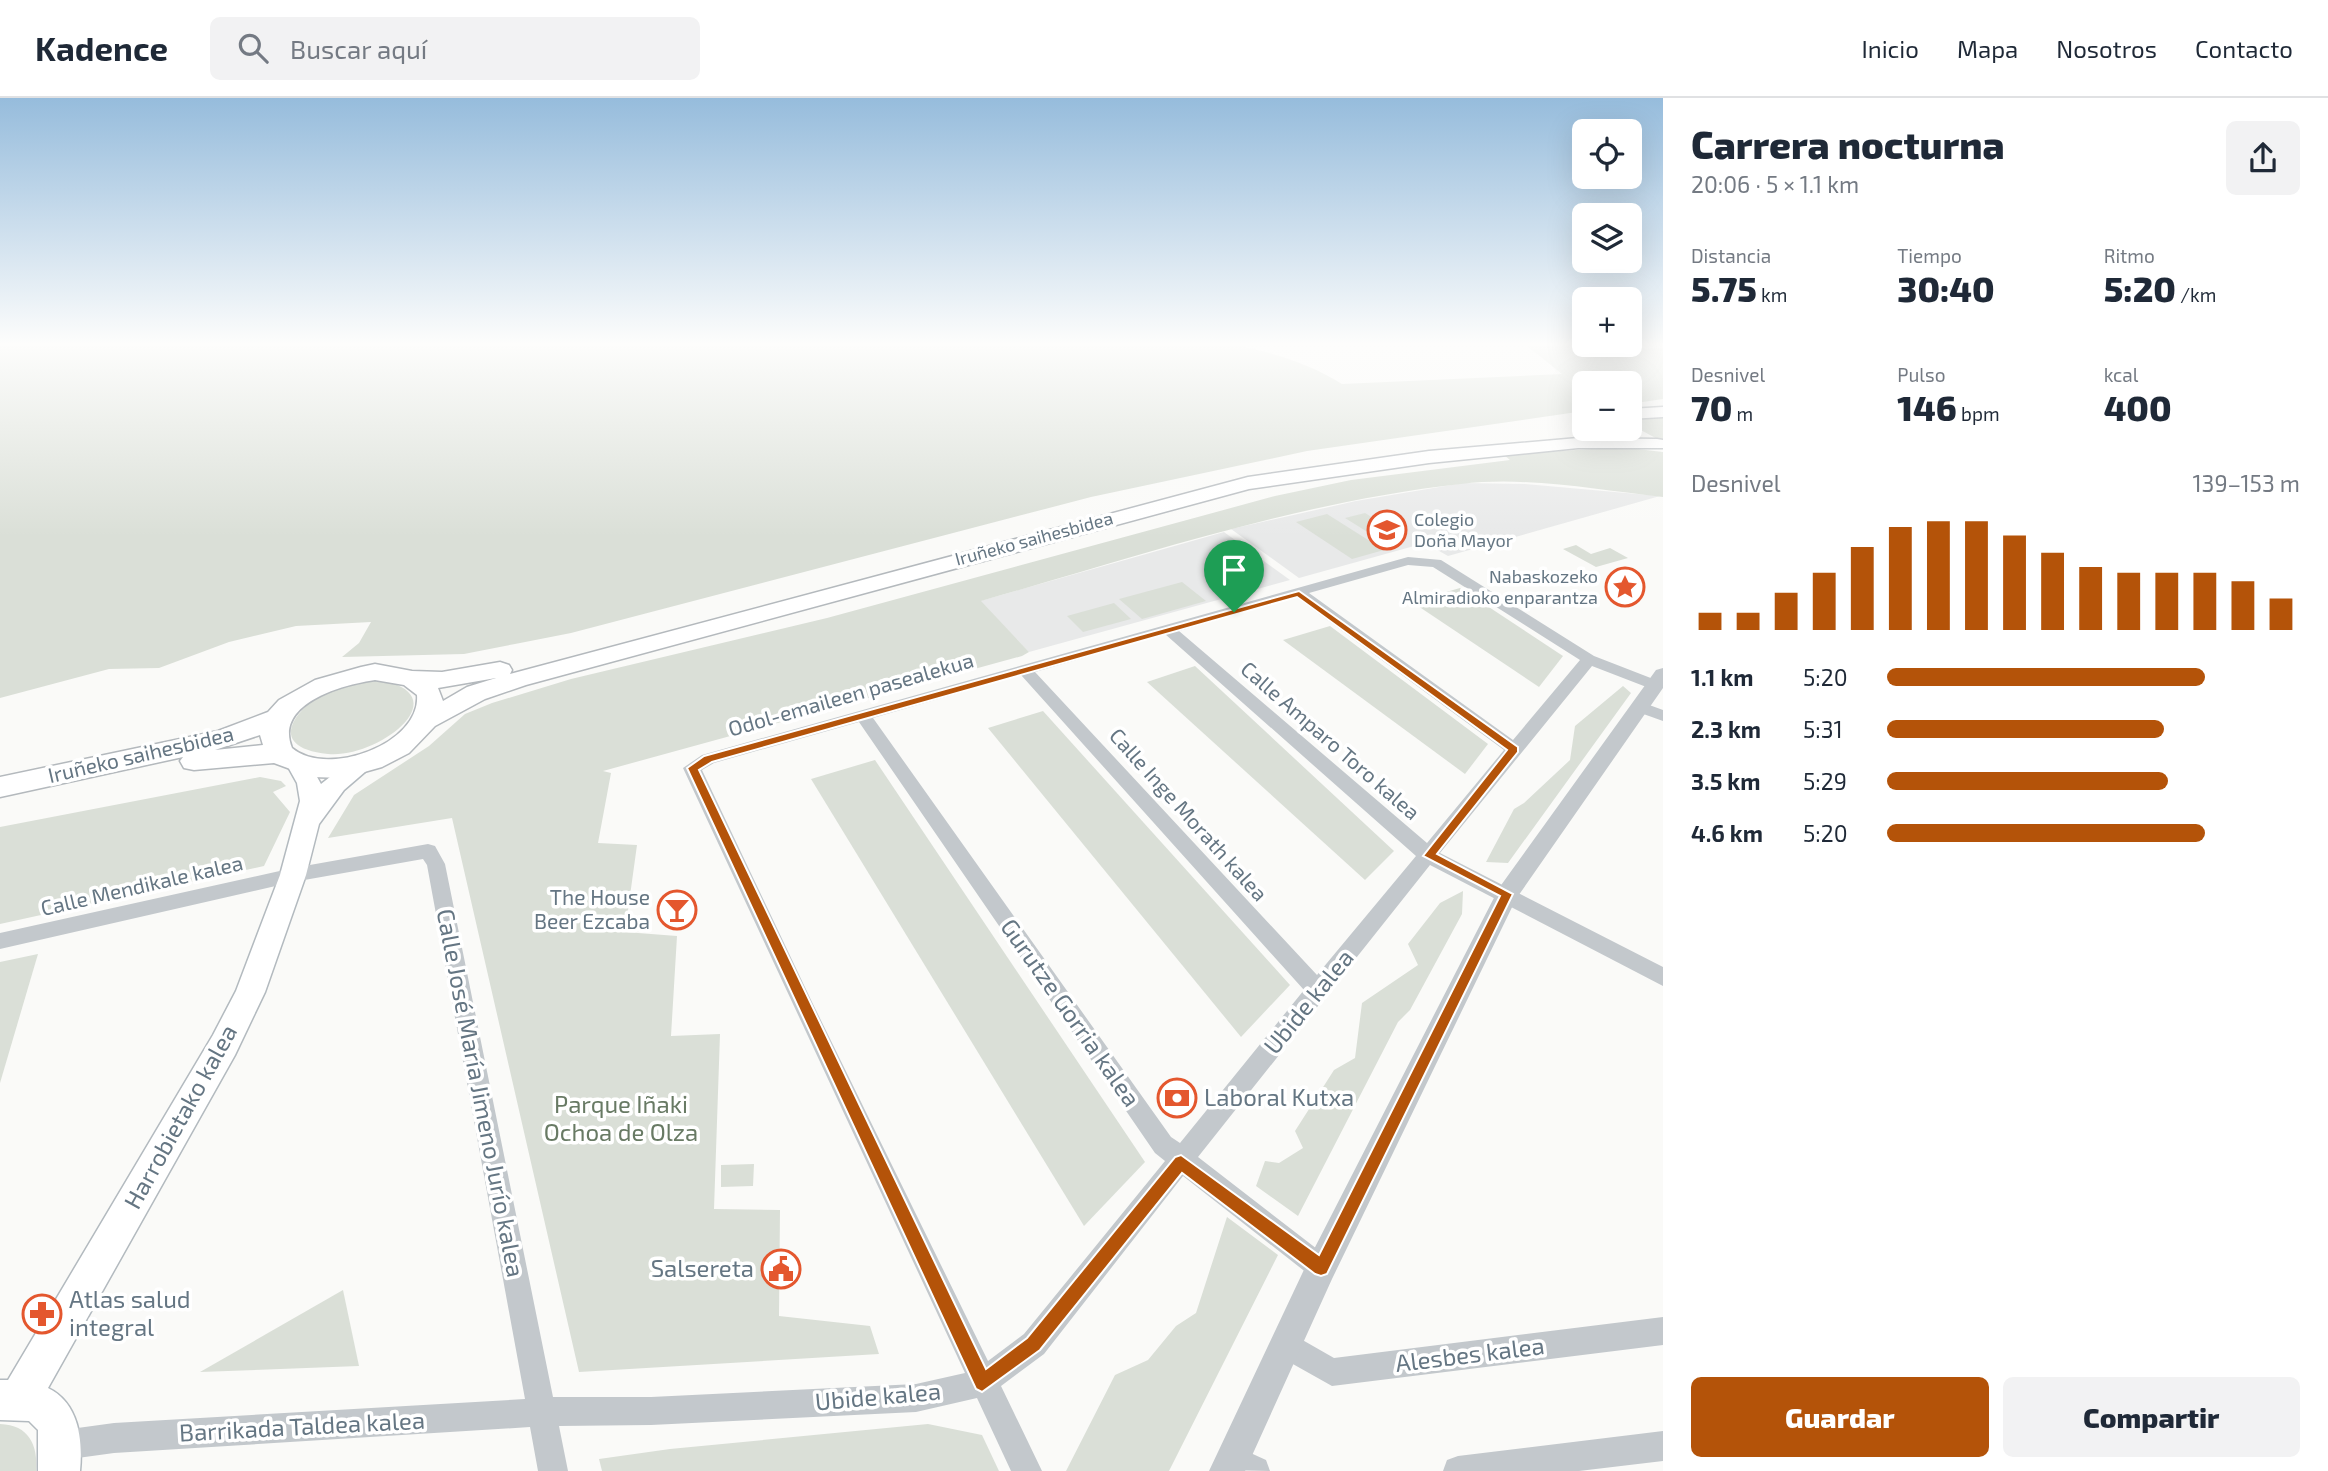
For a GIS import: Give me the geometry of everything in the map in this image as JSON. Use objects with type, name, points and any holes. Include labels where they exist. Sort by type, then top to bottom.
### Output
[{"type":"highway","points":[[1642,413],[1663,412]]},
{"type":"highway","points":[[1642,436],[1660,445]]},
{"type":"highway","name":"Iruñeko saihesbidea","points":[[0,787],[224,739],[280,717],[292,703],[331,681],[375,672],[413,679],[442,680],[506,669],[1239,476],[1341,459],[1572,437]]},
{"type":"highway","name":"Iruñeko saihesbidea","points":[[0,803],[200,760],[290,759],[338,769],[360,765],[404,746],[419,733],[429,719],[476,693],[1248,483],[1429,457],[1578,443],[1660,445]]},
{"type":"highway","points":[[413,679],[427,689],[430,696],[432,703],[429,719]]},
{"type":"highway","points":[[280,717],[274,730],[274,742],[290,759]]},
{"type":"main road","name":"Harrobietako kalea","points":[[10,1399],[224,1045],[250,992],[293,875],[312,801],[309,783],[290,759]]},
{"type":"main road","name":"Harrobietako kalea","points":[[307,821],[335,784],[360,765]]},
{"type":"main road","points":[[10,1399],[43,1405],[57,1421],[61,1458]]},
{"type":"street","name":"Odol-emaileen pasealekua","points":[[982,1382],[692,768],[708,759],[1408,561],[1423,560],[1436,564],[1590,659],[1656,695]]},
{"type":"street","points":[[1299,593],[1514,749]]},
{"type":"street","name":"Calle Amparo Toro kalea","points":[[1168,630],[1429,856],[1663,976]]},
{"type":"street","name":"Ubide kalea","points":[[541,1412],[651,1411],[916,1398],[982,1382],[1034,1344],[1317,990],[1590,659]]},
{"type":"street","name":"Calle Inge Morath kalea","points":[[1025,670],[1317,990]]},
{"type":"street","points":[[1238,1467],[1285,1344],[1507,894],[1656,695]]},
{"type":"street","name":"Gurutze Gorria kalea","points":[[863,715],[1163,1145],[1181,1162],[1321,1268]]},
{"type":"street","name":"Calle José María Jimeno Jurío kalea","points":[[293,875],[428,851],[436,864],[553,1471]]},
{"type":"street","name":"Calle Mendikale kalea","points":[[0,941],[293,875]]},
{"type":"street","name":"Alesbes kalea","points":[[1285,1344],[1332,1372],[1663,1331]]},
{"type":"street","points":[[982,1382],[1027,1471]]},
{"type":"street","name":"Barrikada Taldea kalea","points":[[61,1458],[114,1438],[541,1412]]},
{"type":"street","points":[[1458,1471],[1663,1446]]},
{"type":"shaded area","name":"Colegio Doña Mayor","points":[[1463,483],[1525,484],[1660,496],[1448,556],[1425,543],[1299,578],[1231,529],[1356,501]]},
{"type":"shaded area","points":[[1224,532],[1290,580],[1029,652],[980,601]]},
{"type":"green space","points":[[0,409],[1572,409],[1572,413],[1307,451],[1091,497],[571,633],[464,654],[342,657],[359,643],[371,622],[296,626],[229,642],[159,668],[109,669],[0,698]]},
{"type":"green space","points":[[1647,416],[1663,416],[1663,442],[1642,431],[1642,419]]},
{"type":"green space","name":"Parque Iñaki Ochoa de Olza","points":[[1620,447],[1663,452],[1663,497],[1562,485],[1486,482],[1400,492],[1219,532],[981,601],[1029,652],[1022,656],[603,771],[611,773],[598,843],[637,845],[625,932],[677,936],[671,1036],[720,1034],[714,1209],[780,1210],[779,1316],[870,1326],[879,1354],[579,1372],[452,818],[328,838],[354,795],[429,746],[465,714],[571,679],[827,618],[1275,496],[1351,480],[1510,460],[1504,455]]},
{"type":"green space","points":[[1365,513],[1402,536],[1382,541],[1345,518]]},
{"type":"green space","points":[[1327,514],[1384,550],[1352,559],[1296,522]]},
{"type":"green space","points":[[1576,545],[1591,554],[1610,548],[1628,558],[1596,567],[1563,549]]},
{"type":"green space","points":[[1182,582],[1206,601],[1142,619],[1119,599]]},
{"type":"green space","points":[[1460,588],[1563,656],[1539,687],[1412,602]]},
{"type":"green space","points":[[1114,603],[1131,619],[1083,632],[1067,616]]},
{"type":"green space","points":[[1330,626],[1488,744],[1465,774],[1283,640]]},
{"type":"green space","points":[[1195,666],[1394,851],[1365,880],[1147,682]]},
{"type":"green space","points":[[377,679],[402,687],[413,698],[412,711],[403,724],[388,737],[348,753],[328,754],[308,750],[296,743],[291,734],[292,725],[309,704],[340,685]]},
{"type":"green space","points":[[1623,686],[1631,693],[1508,863],[1486,862],[1514,809],[1570,760],[1575,726]]},
{"type":"green space","points":[[1043,711],[1290,985],[1241,1037],[988,728]]},
{"type":"green space","points":[[875,760],[1145,1162],[1084,1226],[811,779]]},
{"type":"green space","points":[[260,777],[281,781],[286,786],[273,792],[290,812],[264,866],[0,924],[0,827]]},
{"type":"green space","points":[[1463,891],[1462,914],[1410,1010],[1398,1022],[1298,1216],[1256,1186],[1265,1161],[1279,1163],[1303,1148],[1295,1131],[1334,1070],[1355,1058],[1362,1003],[1418,965],[1408,944],[1440,903]]},
{"type":"green space","points":[[38,954],[0,1083],[0,962]]},
{"type":"green space","points":[[754,1164],[753,1186],[721,1187],[721,1165]]},
{"type":"green space","points":[[1227,1217],[1278,1255],[1169,1471],[1066,1471],[1115,1375],[1148,1360],[1176,1326],[1196,1313]]},
{"type":"green space","points":[[343,1290],[359,1366],[200,1372]]},
{"type":"green space","points":[[0,1424],[18,1428],[30,1438],[35,1453],[36,1471],[0,1471]]},
{"type":"green space","points":[[928,1424],[982,1435],[999,1471],[602,1471],[599,1459],[670,1449]]},
{"type":"place","name":"Colegio Doña Mayor","points":[[1387,530]]},
{"type":"place","name":"Nabaskozeko Almiradioko enparantza","points":[[1625,587]]},
{"type":"place","name":"The House Beer Ezcaba","points":[[677,910]]},
{"type":"place","name":"Laboral Kutxa","points":[[1177,1098]]},
{"type":"place","name":"Salsereta","points":[[781,1269]]},
{"type":"place","name":"Atlas salud integral","points":[[42,1314]]},
{"type":"route","points":[[1299,593],[1514,749],[1429,856],[1507,894],[1321,1268],[1181,1162],[1034,1344],[982,1382],[692,768],[708,759],[1234,612],[1299,593]]}]
